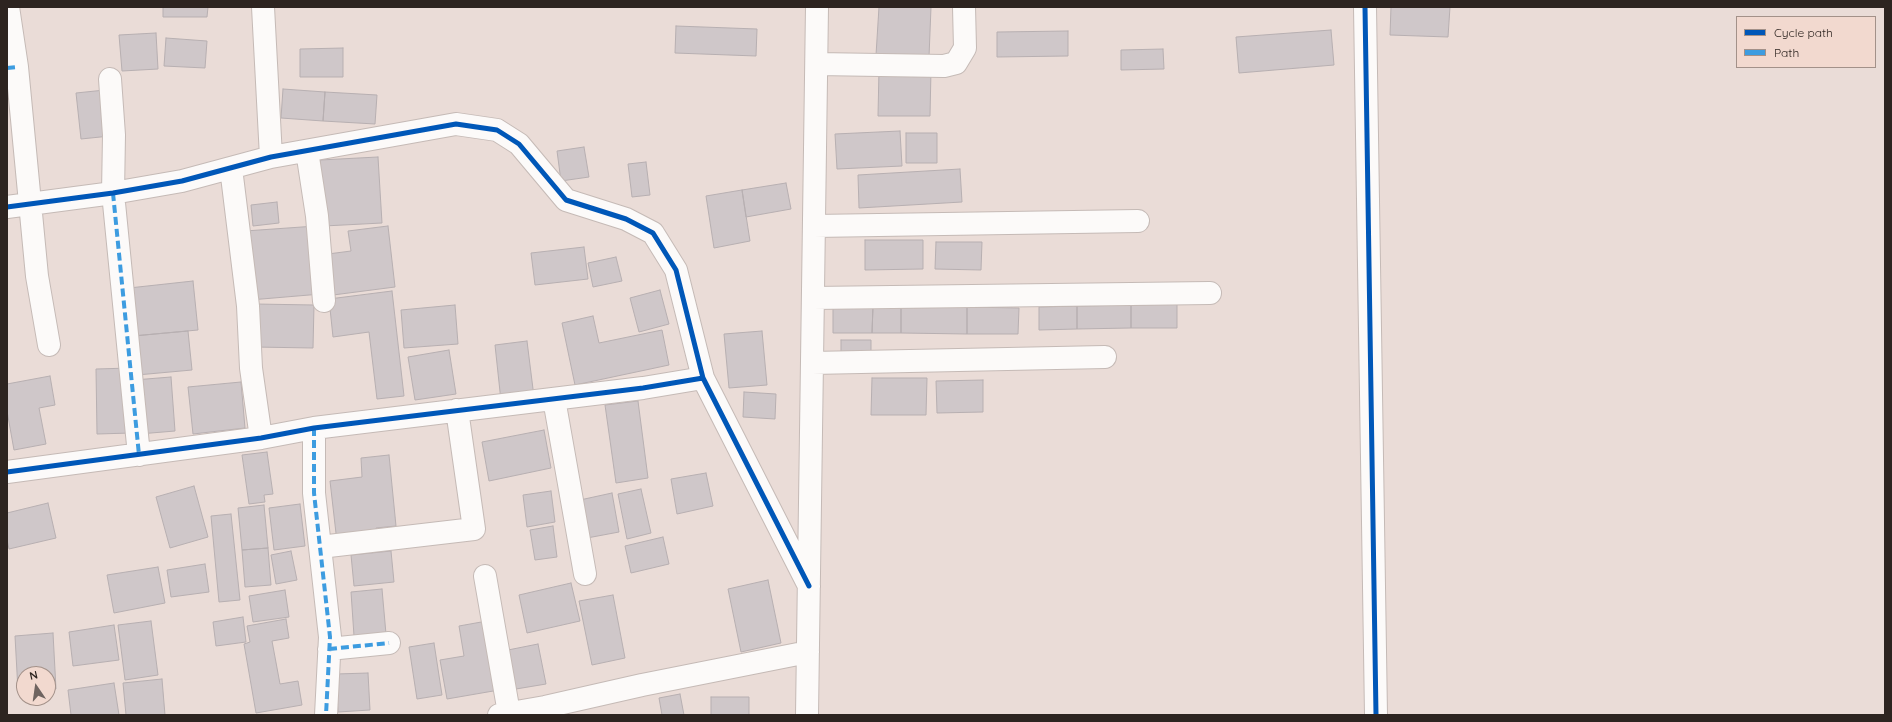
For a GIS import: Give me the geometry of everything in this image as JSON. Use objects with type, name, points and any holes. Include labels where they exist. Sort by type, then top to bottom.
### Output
[{"type":"street","points":[[8,7],[12,68],[31,204],[37,276],[49,345]]},
{"type":"street","points":[[263,7],[271,157]]},
{"type":"street","points":[[807,715],[817,7]]},
{"type":"street","points":[[817,64],[944,66],[956,63],[965,48],[964,7]]},
{"type":"street","points":[[1365,7],[1376,715]]},
{"type":"street","points":[[110,79],[114,134],[113,193],[139,454]]},
{"type":"street","points":[[7,207],[113,193],[182,181],[271,157],[456,124],[497,130],[519,144],[566,200],[626,219],[653,233],[676,270],[703,378],[809,586]]},
{"type":"street","points":[[307,151],[317,216],[324,301]]},
{"type":"street","points":[[231,168],[248,306],[251,368],[261,438]]},
{"type":"street","points":[[814,226],[1138,221]]},
{"type":"street","points":[[813,298],[1210,293]]},
{"type":"street","points":[[812,363],[1106,357]]},
{"type":"street","points":[[7,472],[261,438],[314,428],[643,388],[703,378]]},
{"type":"street","points":[[554,399],[585,574]]},
{"type":"street","points":[[320,547],[474,529],[457,410]]},
{"type":"street","points":[[314,428],[314,493],[330,637],[326,715]]},
{"type":"street","points":[[485,576],[504,714],[546,707],[642,685],[808,652]]},
{"type":"street","points":[[329,649],[389,644]]},
{"type":"building","points":[[163,7],[208,7],[207,17],[163,17]]},
{"type":"building","points":[[879,7],[931,7],[929,57],[876,55]]},
{"type":"building","points":[[1391,7],[1450,7],[1448,37],[1390,35]]},
{"type":"building","points":[[676,26],[757,29],[756,56],[675,53]]},
{"type":"building","points":[[1331,30],[1334,65],[1239,73],[1236,37]]},
{"type":"building","points":[[1068,31],[1068,56],[997,57],[997,32]]},
{"type":"building","points":[[156,33],[158,69],[122,71],[119,35]]},
{"type":"building","points":[[166,38],[207,41],[205,68],[164,66]]},
{"type":"building","points":[[343,48],[343,77],[300,77],[300,49]]},
{"type":"building","points":[[1163,49],[1164,69],[1121,70],[1121,50]]},
{"type":"building","points":[[879,70],[931,70],[930,116],[878,116]]},
{"type":"building","points":[[283,89],[325,92],[323,121],[281,118]]},
{"type":"building","points":[[105,90],[110,136],[81,139],[76,93]]},
{"type":"building","points":[[325,92],[377,95],[375,124],[323,121]]},
{"type":"building","points":[[900,131],[902,166],[837,169],[835,134]]},
{"type":"building","points":[[906,133],[937,133],[937,163],[906,163]]},
{"type":"building","points":[[584,147],[589,177],[561,181],[557,151]]},
{"type":"building","points":[[378,157],[382,223],[324,226],[320,160]]},
{"type":"building","points":[[646,162],[650,195],[632,197],[628,164]]},
{"type":"building","points":[[960,169],[962,202],[859,208],[858,175]]},
{"type":"building","points":[[786,183],[791,209],[746,217],[742,190]]},
{"type":"building","points":[[742,190],[750,241],[714,248],[706,196]]},
{"type":"building","points":[[277,202],[279,223],[253,226],[251,205]]},
{"type":"building","points":[[316,226],[321,294],[250,300],[245,231]]},
{"type":"building","points":[[388,226],[395,287],[333,295],[328,254],[351,251],[348,231]]},
{"type":"building","points":[[865,240],[923,240],[923,269],[865,270]]},
{"type":"building","points":[[936,242],[982,242],[981,270],[935,269]]},
{"type":"building","points":[[584,247],[588,279],[535,285],[531,253]]},
{"type":"building","points":[[616,257],[622,281],[593,287],[588,263]]},
{"type":"building","points":[[193,281],[198,330],[133,336],[129,288]]},
{"type":"building","points":[[660,290],[669,324],[639,332],[630,298]]},
{"type":"building","points":[[392,291],[404,396],[377,399],[369,332],[333,337],[329,299]]},
{"type":"building","points":[[255,304],[314,305],[313,348],[254,347]]},
{"type":"building","points":[[1177,304],[1177,328],[1131,328],[1131,305]]},
{"type":"building","points":[[455,305],[458,344],[404,348],[401,310]]},
{"type":"building","points":[[1131,305],[1131,328],[1077,329],[1077,306]]},
{"type":"building","points":[[833,306],[873,306],[872,333],[833,333]]},
{"type":"building","points":[[873,306],[901,306],[901,333],[872,333]]},
{"type":"building","points":[[901,306],[967,307],[967,334],[901,333]]},
{"type":"building","points":[[1077,306],[1077,329],[1039,330],[1039,307]]},
{"type":"building","points":[[967,307],[1019,308],[1018,334],[967,334]]},
{"type":"building","points":[[593,316],[599,343],[662,330],[669,365],[575,385],[562,323]]},
{"type":"building","points":[[188,331],[192,370],[137,375],[133,336]]},
{"type":"building","points":[[762,331],[767,385],[729,388],[724,334]]},
{"type":"building","points":[[841,340],[871,340],[871,358],[841,358]]},
{"type":"building","points":[[527,341],[534,397],[501,401],[495,345]]},
{"type":"building","points":[[449,350],[456,394],[415,400],[408,357]]},
{"type":"building","points":[[130,368],[131,433],[97,434],[96,369]]},
{"type":"building","points":[[50,376],[55,405],[39,408],[46,444],[14,450],[7,411],[7,384]]},
{"type":"building","points":[[171,377],[175,431],[139,434],[134,380]]},
{"type":"building","points":[[872,378],[927,378],[926,415],[871,415]]},
{"type":"building","points":[[983,380],[983,412],[937,413],[936,381]]},
{"type":"building","points":[[241,382],[245,428],[193,434],[188,387]]},
{"type":"building","points":[[744,392],[776,394],[775,419],[743,417]]},
{"type":"building","points":[[638,401],[648,478],[616,483],[605,405]]},
{"type":"building","points":[[544,430],[551,468],[489,481],[482,442]]},
{"type":"building","points":[[267,452],[273,494],[264,495],[265,502],[249,504],[242,455]]},
{"type":"building","points":[[389,455],[396,526],[376,528],[377,538],[337,542],[330,481],[362,477],[361,458]]},
{"type":"building","points":[[706,473],[713,506],[677,514],[671,479]]},
{"type":"building","points":[[194,486],[208,537],[170,548],[156,497]]},
{"type":"building","points":[[641,489],[651,533],[627,539],[618,494]]},
{"type":"building","points":[[551,491],[555,522],[527,527],[523,495]]},
{"type":"building","points":[[612,493],[619,532],[587,538],[580,500]]},
{"type":"building","points":[[48,503],[56,538],[9,549],[7,540],[7,513]]},
{"type":"building","points":[[300,504],[305,546],[274,550],[269,508]]},
{"type":"building","points":[[264,505],[268,548],[242,550],[238,508]]},
{"type":"building","points":[[231,514],[240,600],[219,602],[211,516]]},
{"type":"building","points":[[553,526],[557,557],[535,560],[530,530]]},
{"type":"building","points":[[663,537],[669,564],[631,573],[625,546]]},
{"type":"building","points":[[268,548],[271,585],[245,587],[242,550]]},
{"type":"building","points":[[291,551],[297,580],[276,584],[271,555]]},
{"type":"building","points":[[391,551],[394,582],[354,586],[351,555]]},
{"type":"building","points":[[205,564],[209,592],[171,597],[167,570]]},
{"type":"building","points":[[158,567],[165,603],[114,613],[107,575]]},
{"type":"building","points":[[768,580],[781,643],[741,652],[728,589]]},
{"type":"building","points":[[571,583],[580,621],[527,633],[519,595]]},
{"type":"building","points":[[382,589],[386,634],[354,636],[351,592]]},
{"type":"building","points":[[285,590],[289,617],[253,622],[249,596]]},
{"type":"building","points":[[613,595],[625,658],[592,665],[579,601]]},
{"type":"building","points":[[243,617],[246,642],[216,646],[213,622]]},
{"type":"building","points":[[286,619],[289,638],[272,641],[280,684],[298,681],[302,705],[256,713],[244,644],[250,642],[247,626]]},
{"type":"building","points":[[151,621],[158,675],[125,680],[118,625]]},
{"type":"building","points":[[487,621],[499,690],[447,699],[440,660],[464,656],[459,626]]},
{"type":"building","points":[[114,625],[119,660],[73,666],[69,632]]},
{"type":"building","points":[[53,633],[55,666],[17,666],[15,636]]},
{"type":"building","points":[[434,643],[442,695],[417,699],[409,647]]},
{"type":"building","points":[[538,644],[546,684],[516,689],[508,650]]},
{"type":"building","points":[[368,673],[370,710],[338,712],[336,674]]},
{"type":"building","points":[[162,679],[165,715],[126,715],[123,683]]},
{"type":"building","points":[[114,683],[119,715],[71,715],[68,690]]},
{"type":"building","points":[[680,694],[684,715],[662,715],[659,698]]},
{"type":"building","points":[[711,697],[749,697],[749,715],[711,715]]},
{"type":"marked path","points":[[7,68],[17,67]]},
{"type":"marked path","points":[[113,193],[139,455]]},
{"type":"marked path","points":[[314,428],[314,493],[330,637],[326,715]]},
{"type":"marked path","points":[[329,649],[389,643]]},
{"type":"cycle path","points":[[1365,7],[1376,715]]},
{"type":"cycle path","points":[[7,207],[113,193],[182,181],[271,157],[456,124],[497,130],[519,144],[566,200],[626,219],[653,233],[676,270],[703,378]]},
{"type":"cycle path","points":[[7,472],[261,438],[314,428],[643,388],[703,378],[809,586]]}]
